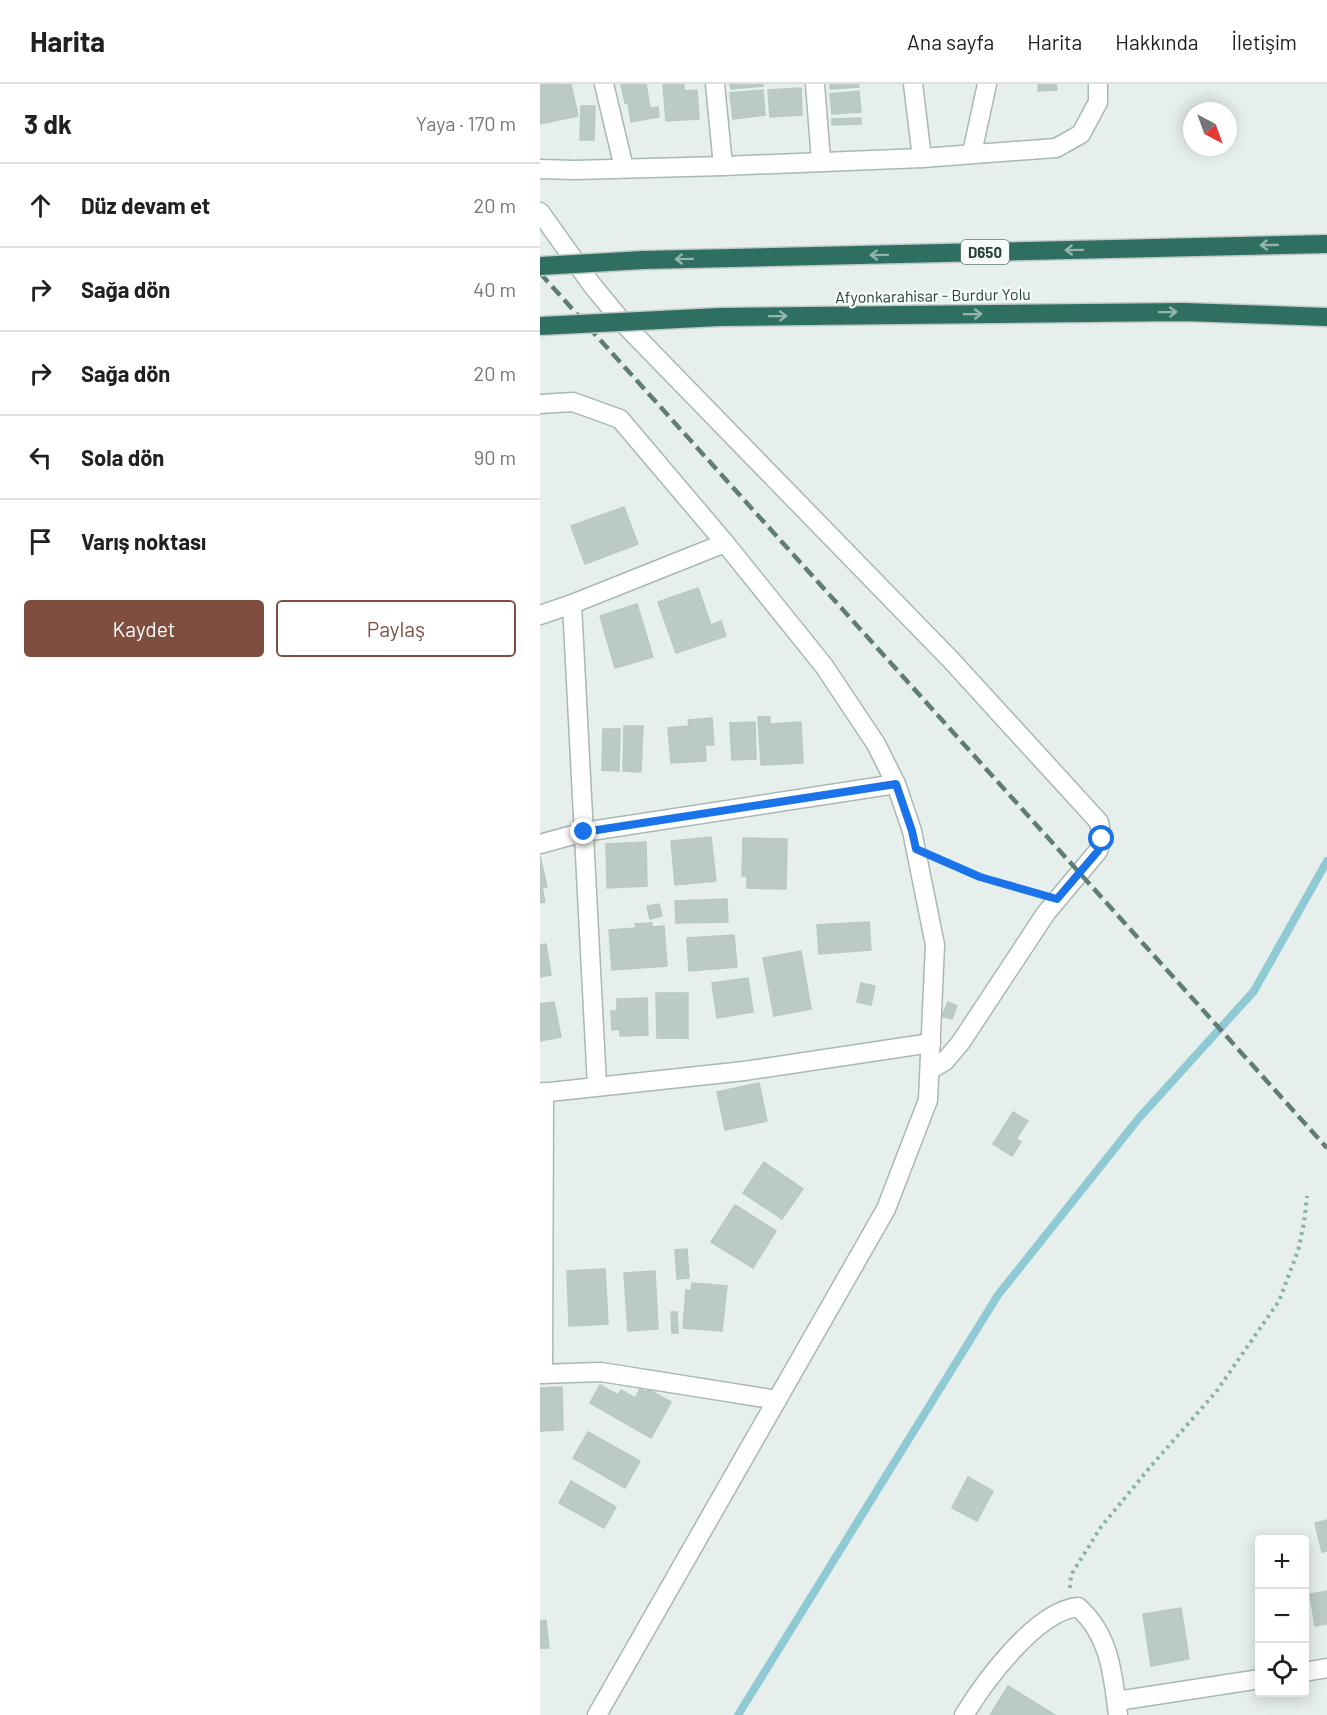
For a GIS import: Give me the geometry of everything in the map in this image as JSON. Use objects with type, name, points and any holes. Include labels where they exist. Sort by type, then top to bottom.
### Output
[{"type":"highway","name":"D650","points":[[540,266],[643,260],[1327,244]]},
{"type":"highway","name":"Afyonkarahisar - Burdur Yolu","points":[[540,326],[719,317],[1183,312],[1327,317]]},
{"type":"street","points":[[604,84],[624,168]]},
{"type":"street","points":[[715,84],[723,166]]},
{"type":"street","points":[[815,84],[821,161]]},
{"type":"street","points":[[913,84],[922,158]]},
{"type":"street","points":[[972,153],[987,84]]},
{"type":"street","points":[[540,169],[723,166],[922,158],[1056,148],[1081,134],[1098,102],[1098,84]]},
{"type":"street","points":[[540,212],[592,285],[625,325],[951,660],[1099,822],[1102,839],[1098,851],[1046,913],[961,1042],[945,1061],[930,1070]]},
{"type":"street","points":[[540,404],[573,402],[620,419],[725,543],[824,666],[876,744],[896,784],[912,831],[935,945],[928,1100],[886,1209],[597,1715]]},
{"type":"street","points":[[540,615],[725,543]]},
{"type":"street","points":[[572,604],[597,1086]]},
{"type":"street","points":[[540,844],[584,832],[896,784]]},
{"type":"street","points":[[777,1400],[601,1372],[542,1374],[542,1093],[744,1071],[931,1043]]},
{"type":"street","points":[[964,1715],[982,1686],[1024,1639],[1049,1617],[1068,1608],[1078,1607],[1091,1619],[1104,1642],[1114,1679],[1117,1708],[1255,1680]]},
{"type":"street","points":[[1309,1671],[1327,1668]]},
{"type":"path","points":[[916,849],[980,877],[1057,899]]},
{"type":"path","points":[[1068,1608],[1071,1575],[1101,1527],[1216,1392],[1279,1301],[1298,1251],[1307,1196]]},
{"type":"building","points":[[540,84],[571,84],[578,116],[540,124]]},
{"type":"building","points":[[621,84],[646,84],[650,108],[658,107],[659,117],[631,122],[628,103],[625,103]]},
{"type":"building","points":[[663,84],[684,84],[684,91],[697,90],[699,119],[666,121]]},
{"type":"building","points":[[730,84],[763,84],[763,86],[731,89]]},
{"type":"building","points":[[830,84],[858,84],[859,87],[830,89]]},
{"type":"building","points":[[1038,84],[1056,84],[1057,90],[1038,91]]},
{"type":"building","points":[[801,88],[802,115],[770,117],[768,90]]},
{"type":"building","points":[[763,90],[765,115],[733,119],[730,93]]},
{"type":"building","points":[[859,91],[861,112],[832,114],[830,94]]},
{"type":"building","points":[[581,106],[595,106],[594,140],[580,140]]},
{"type":"building","points":[[861,118],[861,124],[832,125],[832,119]]},
{"type":"building","points":[[624,507],[638,544],[585,564],[571,526]]},
{"type":"building","points":[[698,588],[711,625],[721,621],[726,636],[676,653],[658,602]]},
{"type":"building","points":[[637,604],[653,657],[615,668],[600,616]]},
{"type":"building","points":[[758,717],[770,717],[770,724],[801,722],[803,763],[761,765]]},
{"type":"building","points":[[712,718],[714,745],[705,745],[706,761],[671,763],[668,728],[689,726],[688,720]]},
{"type":"building","points":[[755,722],[756,759],[732,760],[730,723]]},
{"type":"building","points":[[624,726],[643,726],[641,772],[623,771]]},
{"type":"building","points":[[603,729],[620,729],[619,771],[602,770]]},
{"type":"building","points":[[711,837],[716,881],[675,885],[671,841]]},
{"type":"building","points":[[743,838],[787,839],[786,889],[747,888],[747,876],[742,876]]},
{"type":"building","points":[[646,842],[647,886],[607,888],[606,844]]},
{"type":"building","points":[[540,856],[547,887],[542,888],[545,902],[540,903]]},
{"type":"building","points":[[727,899],[728,922],[676,923],[675,901]]},
{"type":"building","points":[[659,904],[662,916],[650,919],[647,906]]},
{"type":"building","points":[[869,922],[871,950],[819,954],[817,925]]},
{"type":"building","points":[[652,923],[652,927],[664,926],[667,966],[612,970],[609,930],[636,928],[635,924]]},
{"type":"building","points":[[734,935],[737,967],[689,971],[687,938]]},
{"type":"building","points":[[546,944],[551,975],[540,977],[540,945]]},
{"type":"building","points":[[801,951],[811,1009],[774,1016],[763,958]]},
{"type":"building","points":[[748,978],[753,1012],[717,1018],[712,983]]},
{"type":"building","points":[[861,983],[875,986],[871,1005],[857,1002]]},
{"type":"building","points":[[656,993],[688,993],[688,1038],[657,1038]]},
{"type":"building","points":[[647,998],[648,1035],[620,1036],[620,1029],[612,1030],[611,1011],[617,1011],[617,999]]},
{"type":"building","points":[[554,1002],[561,1037],[540,1041],[540,1004]]},
{"type":"building","points":[[948,1002],[957,1006],[952,1019],[942,1016]]},
{"type":"building","points":[[759,1083],[767,1121],[725,1130],[717,1092]]},
{"type":"building","points":[[1013,1112],[1028,1121],[1016,1139],[1021,1142],[1012,1156],[993,1144]]},
{"type":"building","points":[[764,1162],[803,1189],[782,1219],[743,1193]]},
{"type":"building","points":[[735,1205],[776,1231],[753,1268],[711,1242]]},
{"type":"building","points":[[687,1249],[689,1278],[677,1279],[675,1250]]},
{"type":"building","points":[[605,1269],[608,1324],[569,1326],[567,1271]]},
{"type":"building","points":[[655,1271],[658,1329],[628,1331],[624,1273]]},
{"type":"building","points":[[692,1283],[727,1286],[722,1331],[683,1328],[686,1290],[691,1291]]},
{"type":"building","points":[[671,1312],[677,1312],[678,1333],[672,1333]]},
{"type":"building","points":[[600,1385],[618,1395],[621,1390],[635,1398],[640,1389],[646,1392],[648,1389],[671,1402],[651,1438],[590,1403]]},
{"type":"building","points":[[562,1387],[563,1430],[540,1431],[540,1388]]},
{"type":"building","points":[[588,1432],[640,1461],[625,1488],[573,1458]]},
{"type":"building","points":[[968,1477],[993,1491],[977,1521],[952,1508]]},
{"type":"building","points":[[571,1481],[616,1507],[604,1528],[559,1503]]},
{"type":"building","points":[[1327,1520],[1327,1551],[1322,1552],[1315,1523]]},
{"type":"building","points":[[1327,1591],[1327,1624],[1315,1626],[1310,1594]]},
{"type":"building","points":[[1181,1608],[1189,1659],[1151,1666],[1143,1614]]},
{"type":"building","points":[[546,1620],[549,1648],[540,1648],[540,1621]]},
{"type":"building","points":[[1008,1686],[1055,1715],[990,1715]]},
{"type":"waterway","points":[[738,1715],[998,1295],[1139,1118],[1254,991],[1327,861]]},
{"type":"railway","points":[[540,273],[1327,1148]]},
{"type":"route","points":[[584,832],[896,784],[916,849],[980,877],[1057,899],[1098,851],[1102,839]]}]
